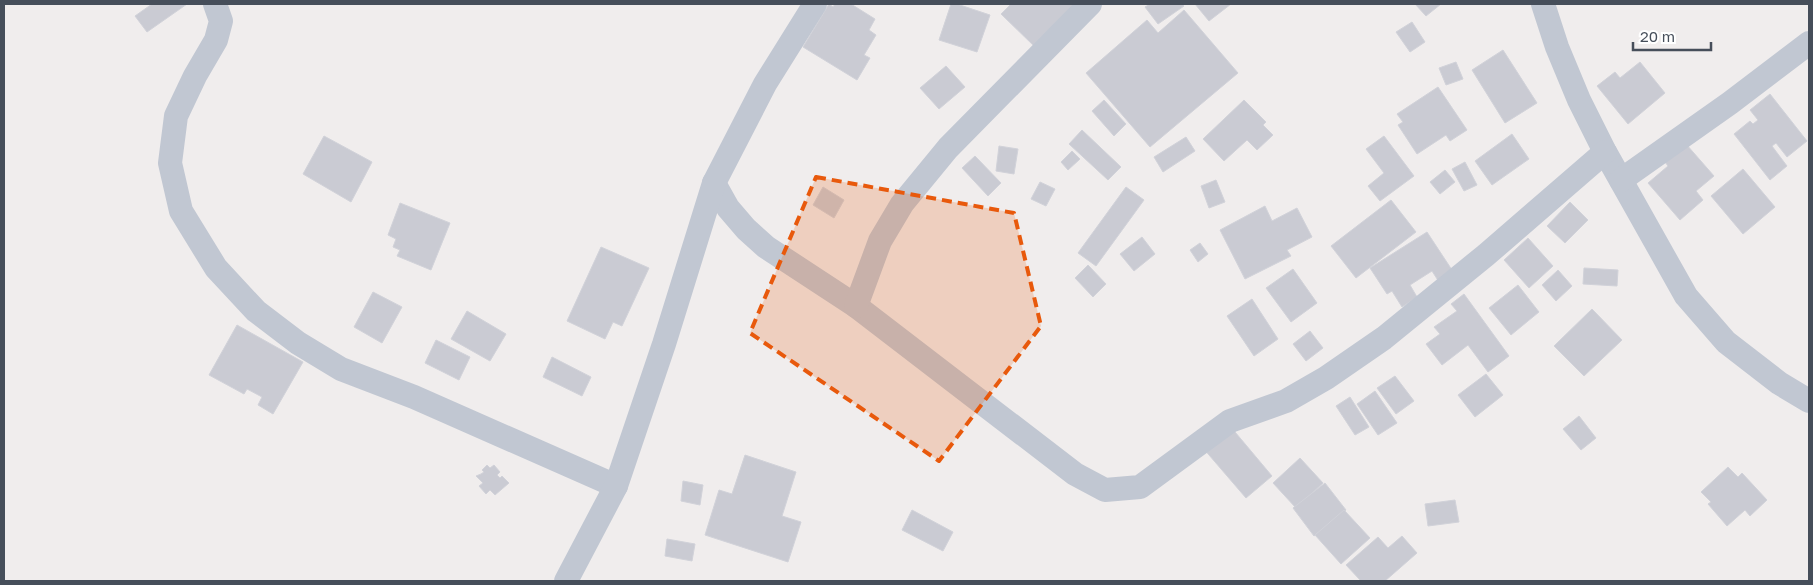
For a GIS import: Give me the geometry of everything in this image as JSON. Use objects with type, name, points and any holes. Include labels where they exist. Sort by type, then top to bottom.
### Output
[{"type":"street","points":[[216,4],[221,21],[216,40],[195,76],[176,116],[170,163],[181,210],[216,268],[256,311],[298,343],[341,369],[423,400],[616,486]]},
{"type":"street","points":[[566,581],[616,486],[664,344],[714,183],[765,84],[815,4]]},
{"type":"street","points":[[856,306],[880,241],[902,204],[948,148],[1090,4]]},
{"type":"street","points":[[1543,4],[1560,56],[1579,100],[1605,152],[1686,296],[1726,342],[1779,383],[1809,401]]},
{"type":"street","points":[[1621,180],[1730,103],[1809,43]]},
{"type":"street","points":[[714,183],[728,208],[746,230],[766,247],[856,306],[1075,474],[1105,490],[1140,487],[1230,421],[1286,401],[1326,378],[1384,338],[1486,255],[1605,152]]},
{"type":"highlighted area","points":[[816,177],[1014,213],[1041,326],[939,461],[750,333]]},
{"type":"building","points":[[152,4],[187,4],[147,32],[135,16]]},
{"type":"building","points":[[829,4],[833,7],[835,4],[851,4],[875,19],[869,30],[876,35],[864,55],[870,58],[857,80],[803,47]]},
{"type":"building","points":[[951,4],[957,4],[990,15],[977,52],[939,40]]},
{"type":"building","points":[[1011,4],[1071,4],[1075,8],[1035,47],[1001,14]]},
{"type":"building","points":[[1150,4],[1182,4],[1184,6],[1158,24],[1145,7]]},
{"type":"building","points":[[1195,4],[1231,4],[1209,21]]},
{"type":"building","points":[[1415,4],[1441,4],[1426,16]]},
{"type":"building","points":[[1184,10],[1238,73],[1150,147],[1086,73],[1147,20],[1158,33]]},
{"type":"building","points":[[1412,22],[1425,42],[1410,52],[1396,32]]},
{"type":"building","points":[[1503,50],[1537,103],[1505,123],[1472,70]]},
{"type":"building","points":[[1456,62],[1463,79],[1446,85],[1439,68]]},
{"type":"building","points":[[1640,62],[1665,93],[1628,124],[1597,86],[1615,72],[1620,78]]},
{"type":"building","points":[[946,66],[965,87],[939,109],[920,88]]},
{"type":"building","points":[[1438,87],[1467,130],[1450,141],[1446,135],[1417,154],[1398,125],[1403,122],[1397,114]]},
{"type":"building","points":[[1770,94],[1807,141],[1787,157],[1776,143],[1772,146],[1787,166],[1770,180],[1734,134],[1750,121],[1753,124],[1758,120],[1750,110]]},
{"type":"building","points":[[1104,100],[1126,124],[1114,136],[1092,111]]},
{"type":"building","points":[[1244,100],[1266,122],[1263,125],[1273,135],[1257,150],[1247,140],[1224,161],[1203,139]]},
{"type":"building","points":[[1082,130],[1121,167],[1108,180],[1069,144]]},
{"type":"building","points":[[1512,134],[1529,159],[1492,185],[1475,161]]},
{"type":"building","points":[[324,136],[372,162],[351,202],[303,174]]},
{"type":"building","points":[[1384,136],[1414,176],[1380,201],[1368,186],[1384,173],[1366,149]]},
{"type":"building","points":[[1186,137],[1195,151],[1163,172],[1154,157]]},
{"type":"building","points":[[1686,144],[1714,176],[1696,191],[1703,200],[1680,220],[1648,183],[1668,166],[1665,162]]},
{"type":"building","points":[[999,146],[1018,149],[1014,174],[996,171]]},
{"type":"building","points":[[1072,151],[1080,159],[1068,170],[1061,162]]},
{"type":"building","points":[[975,156],[1001,183],[988,196],[962,168]]},
{"type":"building","points":[[1465,162],[1477,185],[1464,191],[1452,169]]},
{"type":"building","points":[[1743,169],[1775,207],[1743,234],[1711,196]]},
{"type":"building","points":[[1445,170],[1455,182],[1440,194],[1430,182]]},
{"type":"building","points":[[1216,180],[1225,202],[1209,208],[1201,186]]},
{"type":"building","points":[[1040,182],[1055,189],[1046,206],[1031,199]]},
{"type":"building","points":[[823,187],[844,200],[834,218],[813,205]]},
{"type":"building","points":[[1126,187],[1144,200],[1096,266],[1078,253]]},
{"type":"building","points":[[1391,200],[1416,232],[1356,278],[1331,246]]},
{"type":"building","points":[[1570,202],[1588,220],[1565,243],[1547,226]]},
{"type":"building","points":[[400,203],[450,223],[431,270],[397,256],[400,250],[393,247],[396,239],[388,235]]},
{"type":"building","points":[[1265,206],[1272,221],[1297,208],[1312,237],[1287,250],[1291,256],[1245,279],[1220,230]]},
{"type":"building","points":[[1427,232],[1454,273],[1439,282],[1432,271],[1410,285],[1417,297],[1402,307],[1392,291],[1387,294],[1370,268]]},
{"type":"building","points":[[1142,237],[1155,254],[1134,271],[1120,254]]},
{"type":"building","points":[[1528,238],[1553,266],[1529,288],[1504,260]]},
{"type":"building","points":[[1200,243],[1208,254],[1198,262],[1190,250]]},
{"type":"building","points":[[601,247],[649,268],[622,326],[613,322],[605,339],[567,321]]},
{"type":"building","points":[[1088,265],[1106,284],[1093,297],[1075,278]]},
{"type":"building","points":[[1584,268],[1618,270],[1617,286],[1583,284]]},
{"type":"building","points":[[1293,269],[1317,303],[1291,322],[1266,288]]},
{"type":"building","points":[[1558,270],[1572,286],[1556,301],[1542,285]]},
{"type":"building","points":[[1518,285],[1539,312],[1511,335],[1489,308]]},
{"type":"building","points":[[373,292],[402,307],[382,343],[354,327]]},
{"type":"building","points":[[1464,294],[1509,356],[1488,372],[1468,345],[1442,365],[1426,344],[1440,334],[1434,327],[1457,311],[1451,304]]},
{"type":"building","points":[[1252,299],[1278,339],[1254,356],[1227,316]]},
{"type":"building","points":[[1592,309],[1622,340],[1584,376],[1554,346]]},
{"type":"building","points":[[467,311],[506,334],[490,361],[451,339]]},
{"type":"building","points":[[237,325],[303,362],[273,414],[258,405],[262,397],[247,389],[244,394],[209,375]]},
{"type":"building","points":[[1310,331],[1323,348],[1306,361],[1293,344]]},
{"type":"building","points":[[436,340],[470,357],[459,380],[425,363]]},
{"type":"building","points":[[552,357],[591,377],[582,396],[543,377]]},
{"type":"building","points":[[1486,374],[1503,395],[1475,417],[1458,395]]},
{"type":"building","points":[[1395,376],[1414,401],[1396,414],[1377,388]]},
{"type":"building","points":[[1375,391],[1397,423],[1378,435],[1357,404]]},
{"type":"building","points":[[1350,397],[1369,427],[1355,435],[1336,406]]},
{"type":"building","points":[[1579,416],[1596,438],[1581,450],[1563,429]]},
{"type":"building","points":[[1230,426],[1272,476],[1246,498],[1203,448]]},
{"type":"building","points":[[745,455],[796,472],[782,516],[801,522],[788,562],[705,535],[719,490],[732,494]]},
{"type":"building","points":[[1300,458],[1323,483],[1296,508],[1273,483]]},
{"type":"building","points":[[487,465],[490,468],[494,465],[500,472],[497,475],[500,478],[502,476],[509,483],[495,495],[490,490],[486,494],[479,486],[483,483],[476,476],[484,472],[482,470]]},
{"type":"building","points":[[1728,467],[1738,477],[1742,473],[1767,500],[1750,516],[1745,510],[1727,526],[1708,504],[1711,502],[1701,492]]},
{"type":"building","points":[[683,481],[703,485],[700,505],[681,501]]},
{"type":"building","points":[[1325,483],[1346,510],[1314,536],[1293,508]]},
{"type":"building","points":[[1455,500],[1459,522],[1428,526],[1425,504]]},
{"type":"building","points":[[912,510],[953,532],[943,551],[902,530]]},
{"type":"building","points":[[1344,510],[1370,538],[1341,564],[1315,535]]},
{"type":"building","points":[[1402,536],[1417,553],[1385,581],[1361,581],[1346,565],[1378,537],[1388,548]]},
{"type":"building","points":[[667,539],[695,544],[692,561],[665,556]]}]
